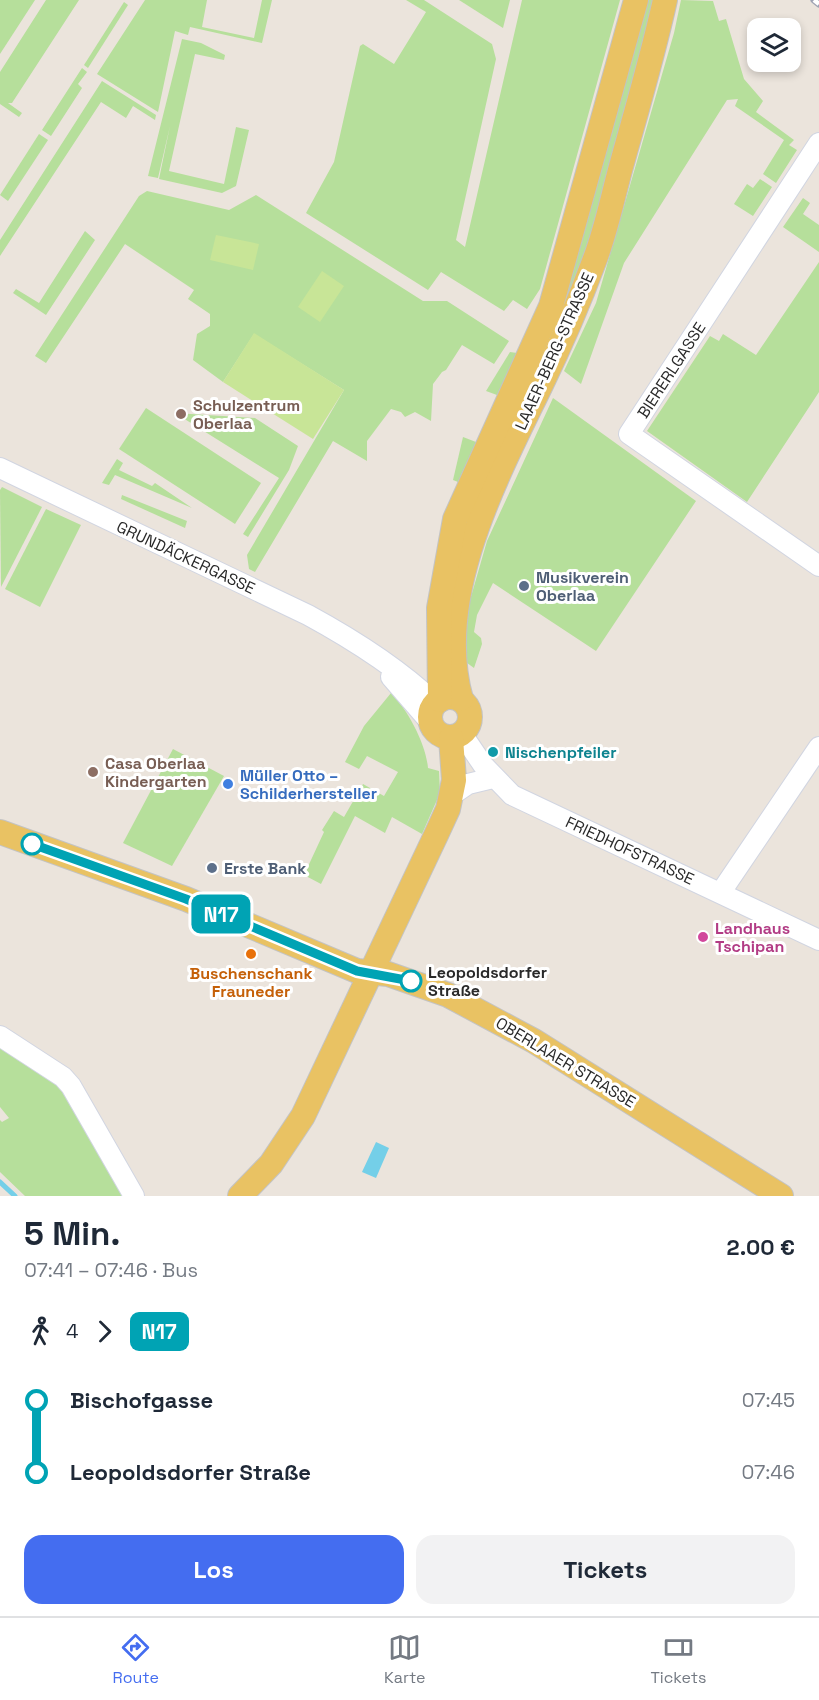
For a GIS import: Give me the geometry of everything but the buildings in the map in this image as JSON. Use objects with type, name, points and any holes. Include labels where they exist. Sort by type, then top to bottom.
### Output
[{"type":"main road","name":"LAAER-BERG-STRASSE","points":[[442,706],[438,670],[439,608],[447,551],[455,519],[551,306],[636,0]]},
{"type":"main road","name":"LAAER-BERG-STRASSE","points":[[442,706],[454,673],[452,639],[460,592],[473,541],[506,456],[570,322],[596,256],[665,0]]},
{"type":"main road","points":[[250,1191],[303,1116],[437,833],[452,795],[457,736],[471,717],[467,706],[442,706],[442,736],[457,736]]},
{"type":"main road","name":"OBERLAAER STRASSE","points":[[0,832],[186,899],[357,971],[406,979],[439,991],[534,1041],[781,1196]]},
{"type":"street","name":"BIERERLGASSE","points":[[819,143],[629,434],[819,566]]},
{"type":"street","name":"GRUNDÄCKERGASSE","points":[[0,468],[123,529],[308,615],[370,652],[405,676],[442,706]]},
{"type":"street","name":"GRUNDÄCKERGASSE","points":[[370,652],[442,706]]},
{"type":"street","points":[[405,676],[428,678],[438,670]]},
{"type":"street","name":"FRIEDHOFSTRASSE","points":[[457,736],[493,778],[512,795],[819,940]]},
{"type":"street","points":[[721,892],[819,747]]},
{"type":"street","points":[[452,795],[468,784],[493,778]]},
{"type":"street","points":[[0,1036],[63,1077],[79,1097],[134,1196]]},
{"type":"green space","points":[[0,0],[35,0],[0,54]]},
{"type":"green space","points":[[46,0],[79,0],[12,103],[8,103],[22,113],[19,117],[0,104],[0,72]]},
{"type":"green space","points":[[145,0],[207,0],[202,27],[254,38],[262,0],[272,0],[262,43],[190,27],[188,35],[175,31],[158,112],[97,74]]},
{"type":"green space","points":[[406,0],[424,0],[492,44],[496,59],[456,240],[465,247],[522,0],[620,0],[540,289],[527,309],[513,300],[504,311],[441,272],[428,290],[306,213],[334,162],[360,46],[363,44],[394,64],[426,12]]},
{"type":"green space","points":[[459,0],[510,0],[503,28]]},
{"type":"green space","points":[[645,0],[656,0],[591,236],[572,294],[555,319]]},
{"type":"green space","points":[[681,0],[713,1],[719,21],[726,19],[744,79],[763,101],[756,112],[794,140],[789,145],[797,150],[776,183],[763,174],[784,140],[735,106],[738,99],[727,100],[624,263],[581,384],[564,371],[596,303],[674,33]]},
{"type":"green space","points":[[124,2],[128,5],[88,68],[84,65]]},
{"type":"green space","points":[[182,39],[201,43],[225,55],[224,60],[195,54],[169,171],[224,184],[236,127],[249,130],[236,186],[222,193],[159,179],[170,126],[158,178],[148,176]]},
{"type":"green space","points":[[82,68],[87,72],[78,84],[82,88],[51,136],[42,130]]},
{"type":"green space","points":[[102,81],[156,115],[155,120],[133,106],[126,118],[101,102],[0,256],[0,240]]},
{"type":"green space","points":[[39,134],[48,140],[8,201],[0,195]]},
{"type":"green space","points":[[760,179],[772,187],[753,216],[734,204],[747,184],[753,188]]},
{"type":"green space","points":[[147,191],[229,210],[256,195],[423,301],[447,301],[509,341],[494,364],[462,345],[446,370],[433,384],[431,421],[415,412],[405,417],[401,412],[391,409],[367,441],[367,461],[333,441],[255,572],[249,569],[247,555],[344,390],[254,334],[223,382],[193,360],[197,334],[210,326],[210,314],[188,299],[194,290],[125,244],[46,363],[35,356],[139,196]]},
{"type":"green space","points":[[803,198],[810,203],[803,214],[819,225],[819,252],[783,227]]},
{"type":"green space","points":[[85,231],[95,240],[46,315],[13,293],[16,289],[39,303]]},
{"type":"green space","points":[[216,235],[259,244],[253,270],[210,260]]},
{"type":"green space","points":[[819,262],[819,392],[747,502],[647,431],[710,336],[719,341],[723,334],[756,355]]},
{"type":"green space","points":[[322,271],[344,286],[320,322],[298,307]]},
{"type":"green space","points":[[254,333],[344,390],[313,439],[223,382]]},
{"type":"green space","points":[[510,352],[517,353],[497,395],[486,391]]},
{"type":"green space","points":[[553,398],[696,501],[596,651],[493,583],[477,615],[474,632],[481,638],[482,644],[474,668],[463,660],[466,614],[487,541]]},
{"type":"green space","points":[[146,408],[261,483],[235,524],[119,449]]},
{"type":"green space","points":[[175,413],[255,418],[298,446],[289,470],[248,537],[243,534],[279,478]]},
{"type":"green space","points":[[463,437],[476,442],[458,482],[453,480]]},
{"type":"green space","points":[[117,459],[123,463],[119,470],[152,486],[155,483],[192,508],[115,475],[109,485],[102,483]]},
{"type":"green space","points":[[2,487],[42,507],[1,587],[0,490]]},
{"type":"green space","points":[[122,495],[187,521],[185,528],[121,499]]},
{"type":"green space","points":[[46,509],[81,525],[40,607],[5,589]]},
{"type":"green space","points":[[391,693],[415,728],[424,749],[428,768],[439,771],[440,793],[422,834],[392,817],[385,833],[355,816],[321,884],[304,875],[324,832],[322,830],[334,811],[344,817],[363,784],[384,796],[398,772],[367,756],[359,769],[345,762],[364,726]]},
{"type":"green space","points":[[173,749],[224,776],[172,866],[123,843]]},
{"type":"green space","points":[[0,1045],[48,1075],[68,1093],[124,1196],[25,1196],[0,1172],[0,1120],[2,1122],[9,1118],[0,1107]]},
{"type":"water","points":[[376,1142],[389,1148],[376,1178],[362,1172]]},
{"type":"waterway","points":[[0,1182],[15,1196]]},
{"type":"railway","points":[[814,0],[819,4]]},
{"type":"bus line","name":"N17","points":[[32,844],[186,899],[357,971],[388,974],[411,981]]},
{"type":"place","name":"Schulzentrum Oberlaa","points":[[181,414]]},
{"type":"place","name":"Musikverein Oberlaa","points":[[524,586]]},
{"type":"place","name":"Nischenpfeiler","points":[[493,752]]},
{"type":"place","name":"Casa Oberlaa Kindergarten","points":[[93,772]]},
{"type":"place","name":"Müller Otto – Schilderhersteller","points":[[228,784]]},
{"type":"place","name":"Erste Bank","points":[[212,868]]},
{"type":"place","name":"Landhaus Tschipan","points":[[703,937]]},
{"type":"place","name":"Buschenschank Frauneder","points":[[251,954]]},
{"type":"place","name":"Leopoldsdorfer Straße","points":[[411,981]]}]
